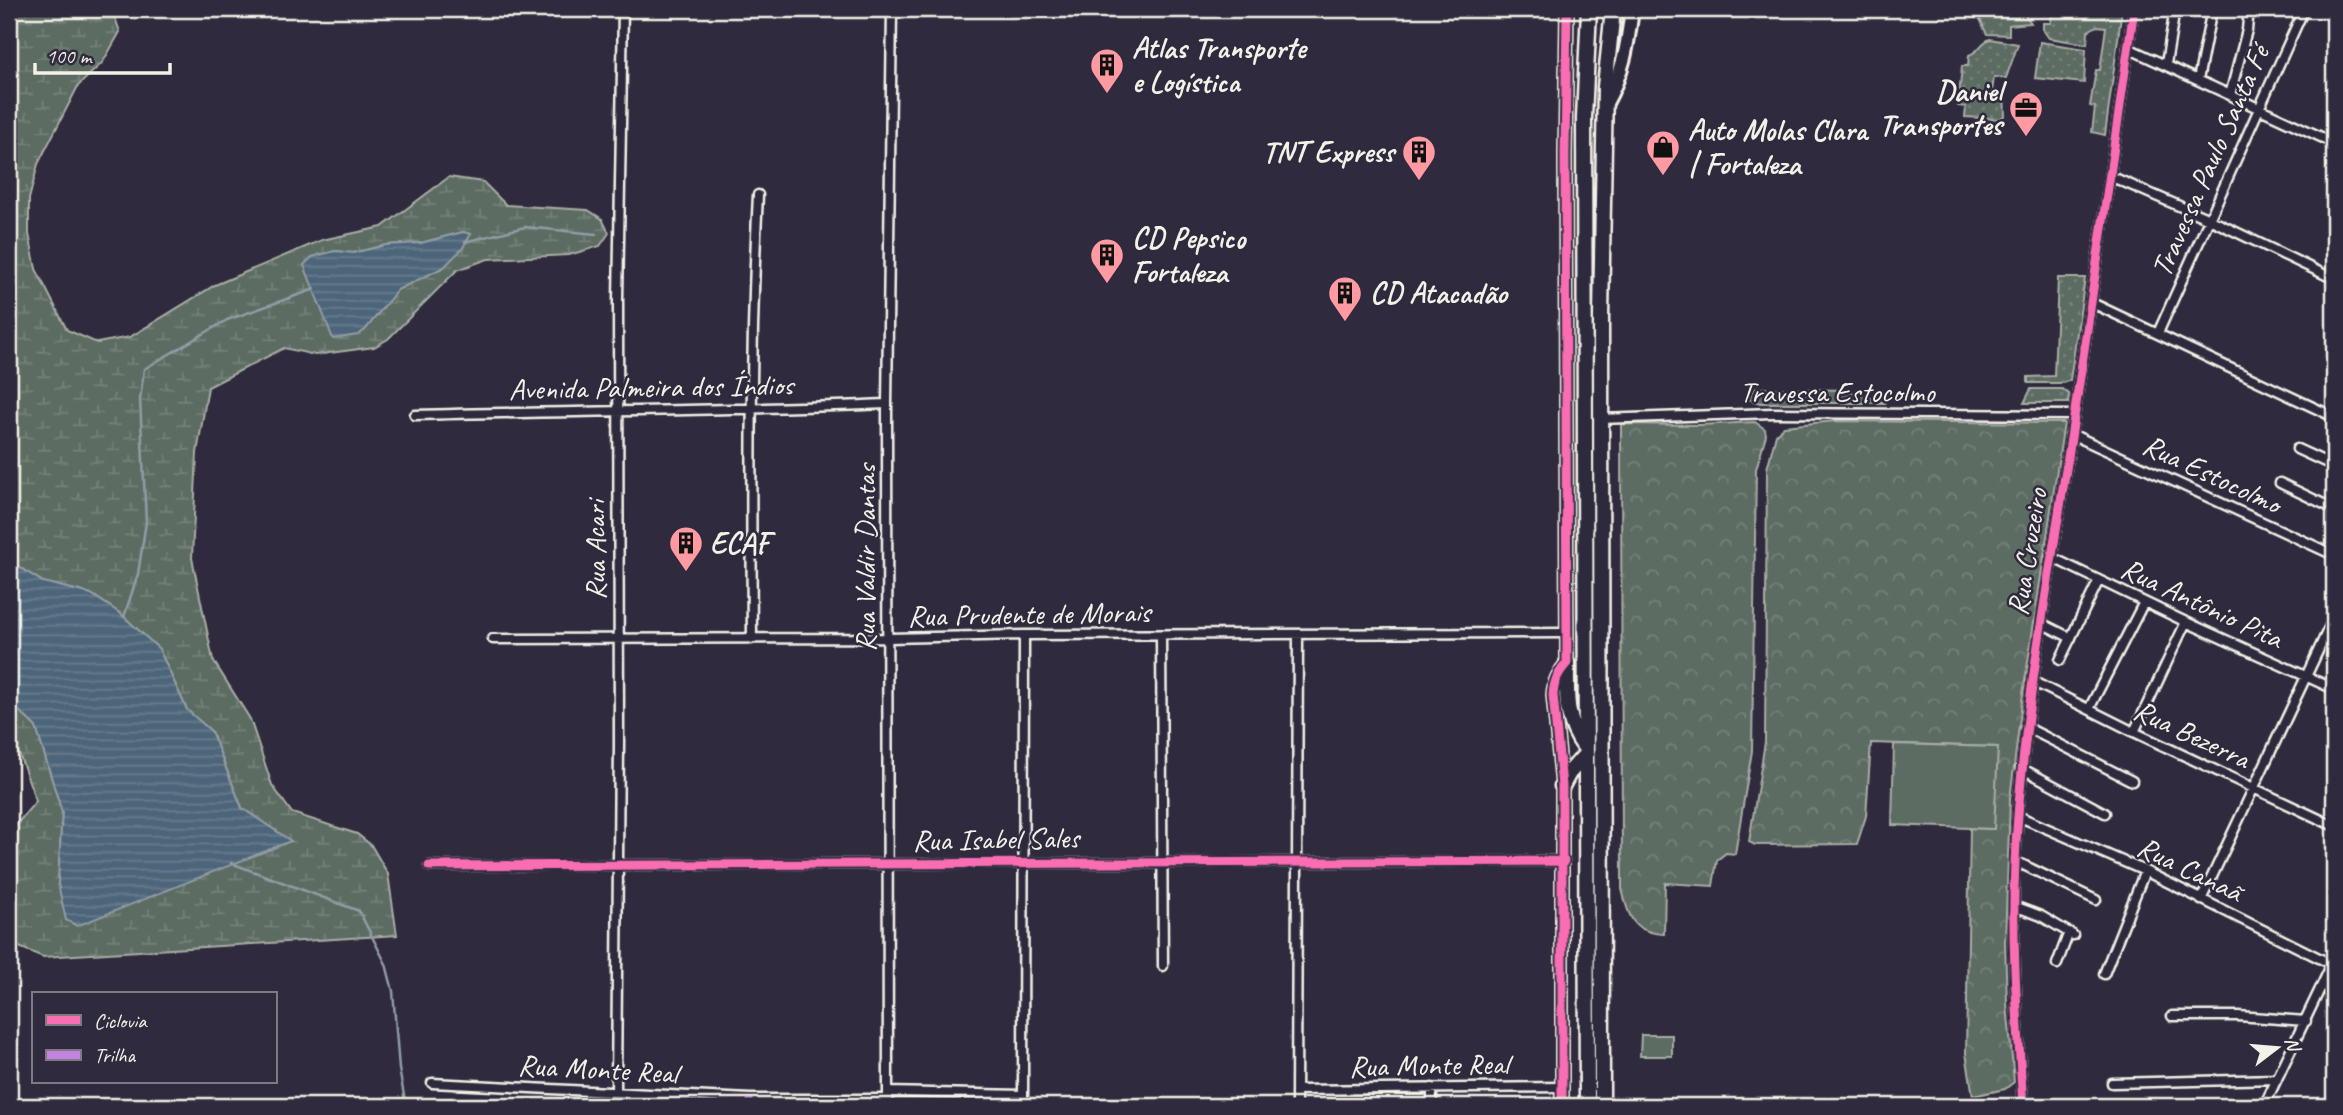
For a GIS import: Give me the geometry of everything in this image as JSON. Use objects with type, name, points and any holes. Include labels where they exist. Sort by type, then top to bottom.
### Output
[{"type":"highway","points":[[1587,1106],[1584,118],[1589,9]]},
{"type":"highway","points":[[1602,1106],[1600,419],[1605,87],[1614,9]]},
{"type":"highway","points":[[1567,663],[1568,716],[1585,752]]},
{"type":"highway","points":[[1562,786],[1585,752]]},
{"type":"main road","points":[[1605,105],[1619,79],[1625,59],[1632,9]]},
{"type":"street","name":"Rua Acari","points":[[616,1092],[618,410],[623,9]]},
{"type":"street","name":"Rua Valdir Dantas","points":[[888,1099],[887,404],[892,9]]},
{"type":"street","points":[[1562,1106],[1564,860],[1562,786],[1553,695],[1554,682],[1567,663],[1564,155],[1567,9]]},
{"type":"street","name":"Rua Cruzeiro","points":[[2023,1106],[2014,983],[2015,861],[2021,768],[2134,9]]},
{"type":"street","points":[[2166,64],[2175,9]]},
{"type":"street","points":[[2198,80],[2212,9]]},
{"type":"street","points":[[2230,95],[2247,30],[2249,9]]},
{"type":"street","name":"Travessa Paulo Santa Fé","points":[[2158,332],[2304,9]]},
{"type":"street","points":[[2328,9],[2334,12]]},
{"type":"street","points":[[2128,48],[2334,143]]},
{"type":"street","points":[[2110,176],[2209,219],[2334,279]]},
{"type":"street","points":[[752,639],[750,410],[758,195]]},
{"type":"street","points":[[2092,303],[2334,417]]},
{"type":"street","name":"Avenida Palmeira dos Índios","points":[[415,415],[750,410],[887,404]]},
{"type":"street","name":"Travessa Estocolmo","points":[[1600,419],[1772,413],[2073,415]]},
{"type":"street","name":"Rua Estocolmo","points":[[2071,434],[2334,555]]},
{"type":"street","points":[[2297,449],[2334,466]]},
{"type":"street","points":[[2280,483],[2334,509]]},
{"type":"street","name":"Rua Antônio Pita","points":[[2051,557],[2334,689]]},
{"type":"street","points":[[2060,660],[2099,580]]},
{"type":"street","points":[[2089,709],[2144,602]]},
{"type":"street","points":[[2201,901],[2334,617]]},
{"type":"street","points":[[2134,732],[2186,622]]},
{"type":"street","points":[[2041,623],[2071,638]]},
{"type":"street","name":"Rua Prudente de Morais","points":[[493,639],[1567,632]]},
{"type":"street","points":[[1023,1106],[1024,635]]},
{"type":"street","points":[[1161,635],[1163,966]]},
{"type":"street","points":[[1296,1106],[1298,635]]},
{"type":"street","name":"Rua Bezerra","points":[[2032,681],[2334,826]]},
{"type":"street","points":[[2026,727],[2132,781]]},
{"type":"street","points":[[2021,768],[2105,813]]},
{"type":"street","name":"Rua Canaã","points":[[2018,816],[2145,872],[2325,959],[2330,965],[2328,973],[2306,1021]]},
{"type":"street","name":"Rua Isabel Sales","points":[[429,866],[1564,860]]},
{"type":"street","points":[[2015,861],[2096,900]]},
{"type":"street","points":[[2104,974],[2145,872]]},
{"type":"street","points":[[2014,906],[2041,916],[2071,933],[2057,964]]},
{"type":"street","points":[[2172,1016],[2238,1016],[2306,1021],[2264,1106]]},
{"type":"street","points":[[2112,1083],[2277,1079]]},
{"type":"street","name":"Rua Monte Real","points":[[432,1083],[750,1099],[888,1099],[1023,1094]]},
{"type":"street","points":[[1432,1087],[1432,1106]]},
{"type":"street","name":"Rua Monte Real","points":[[1296,1090],[1562,1087]]},
{"type":"green space","points":[[9,9],[112,9],[120,32],[103,62],[78,86],[38,164],[29,199],[29,234],[36,269],[67,330],[97,343],[130,337],[215,285],[322,240],[382,227],[449,177],[483,182],[506,205],[588,210],[602,219],[609,233],[600,246],[569,255],[488,259],[457,270],[388,339],[374,347],[315,355],[284,348],[208,387],[197,453],[192,558],[213,660],[250,719],[272,785],[292,813],[357,834],[371,845],[388,874],[397,935],[43,957],[19,947],[9,927],[9,840],[15,826],[36,801],[9,726],[9,701],[36,727],[62,812],[58,884],[290,841],[242,808],[211,731],[187,710],[159,649],[121,614],[91,594],[43,582],[9,561]],"holes":[[[463,232],[444,267],[397,290],[365,330],[335,251],[353,253],[386,245],[421,243]]]},
{"type":"green space","points":[[1967,9],[2021,9],[2031,23],[2009,25],[2009,35],[1987,34],[1979,17],[1967,12]]},
{"type":"green space","points":[[2052,9],[2122,9],[2105,135],[2092,132],[2095,107],[2090,106],[2096,70],[2100,70],[2106,27],[2097,26],[2088,31],[2087,44],[2049,38],[2043,30],[2043,23],[2051,23]]},
{"type":"green space","points":[[1990,39],[2018,44],[2006,78],[1994,77],[1992,92],[2004,94],[2005,115],[2000,119],[1965,117],[1966,107],[1958,106],[1962,66],[1968,66],[1969,55]]},
{"type":"green space","points":[[2040,42],[2086,49],[2084,83],[2035,78]]},
{"type":"green space","points":[[2058,278],[2085,278],[2070,380],[2063,383],[2028,383],[2028,377],[2054,376]]},
{"type":"green space","points":[[1757,388],[1845,390],[1886,403],[1760,403],[1748,399]]},
{"type":"green space","points":[[2031,389],[2062,389],[2069,394],[2068,403],[2024,403]]},
{"type":"green space","points":[[1835,421],[2064,423],[2010,799],[2005,942],[2014,1082],[2005,1089],[1973,1096],[1966,1053],[1970,828],[1993,829],[1997,747],[1871,743],[1866,816],[1857,844],[1755,845],[1749,842],[1765,742],[1767,469],[1776,434],[1784,426]]},
{"type":"green space","points":[[1755,422],[1765,429],[1766,435],[1756,469],[1752,751],[1735,854],[1726,853],[1717,860],[1713,886],[1665,883],[1664,934],[1653,933],[1634,921],[1622,889],[1621,424],[1699,425]]},
{"type":"green space","points":[[1894,744],[1998,747],[1994,829],[1892,825]]},
{"type":"green space","points":[[1641,1035],[1672,1035],[1672,1056],[1640,1056]]},
{"type":"water","points":[[463,232],[471,234],[462,249],[444,267],[397,290],[358,335],[333,339],[304,265],[312,257],[335,251],[353,253],[386,245],[421,243]]},
{"type":"water","points":[[9,561],[43,582],[91,594],[121,614],[159,649],[187,710],[211,731],[242,808],[291,841],[77,926],[66,920],[58,884],[62,812],[36,727],[9,701]]},
{"type":"waterway","points":[[465,242],[525,227],[596,234]]},
{"type":"waterway","points":[[124,617],[138,574],[146,522],[140,399],[144,369],[227,320],[315,289]]},
{"type":"waterway","points":[[231,863],[359,911],[386,964],[393,991],[399,1069],[406,1106]]},
{"type":"marked path","points":[[750,1099],[750,1106]]},
{"type":"cycle path","points":[[1562,1106],[1562,786],[1553,695],[1557,678],[1567,663],[1567,9]]},
{"type":"cycle path","points":[[2023,1106],[2014,923],[2015,862],[2024,755],[2037,649],[2134,9]]},
{"type":"cycle path","points":[[429,866],[1564,861]]},
{"type":"place","name":"Atlas Transporte e Logística","points":[[1107,95]]},
{"type":"place","name":"Daniel Transportes","points":[[2026,138]]},
{"type":"place","name":"Auto Molas Clara | Fortaleza","points":[[1663,177]]},
{"type":"place","name":"TNT Express","points":[[1419,182]]},
{"type":"place","name":"CD Pepsico Fortaleza","points":[[1107,285]]},
{"type":"place","name":"CD Atacadão","points":[[1345,323]]},
{"type":"place","name":"ECAF","points":[[686,573]]}]
